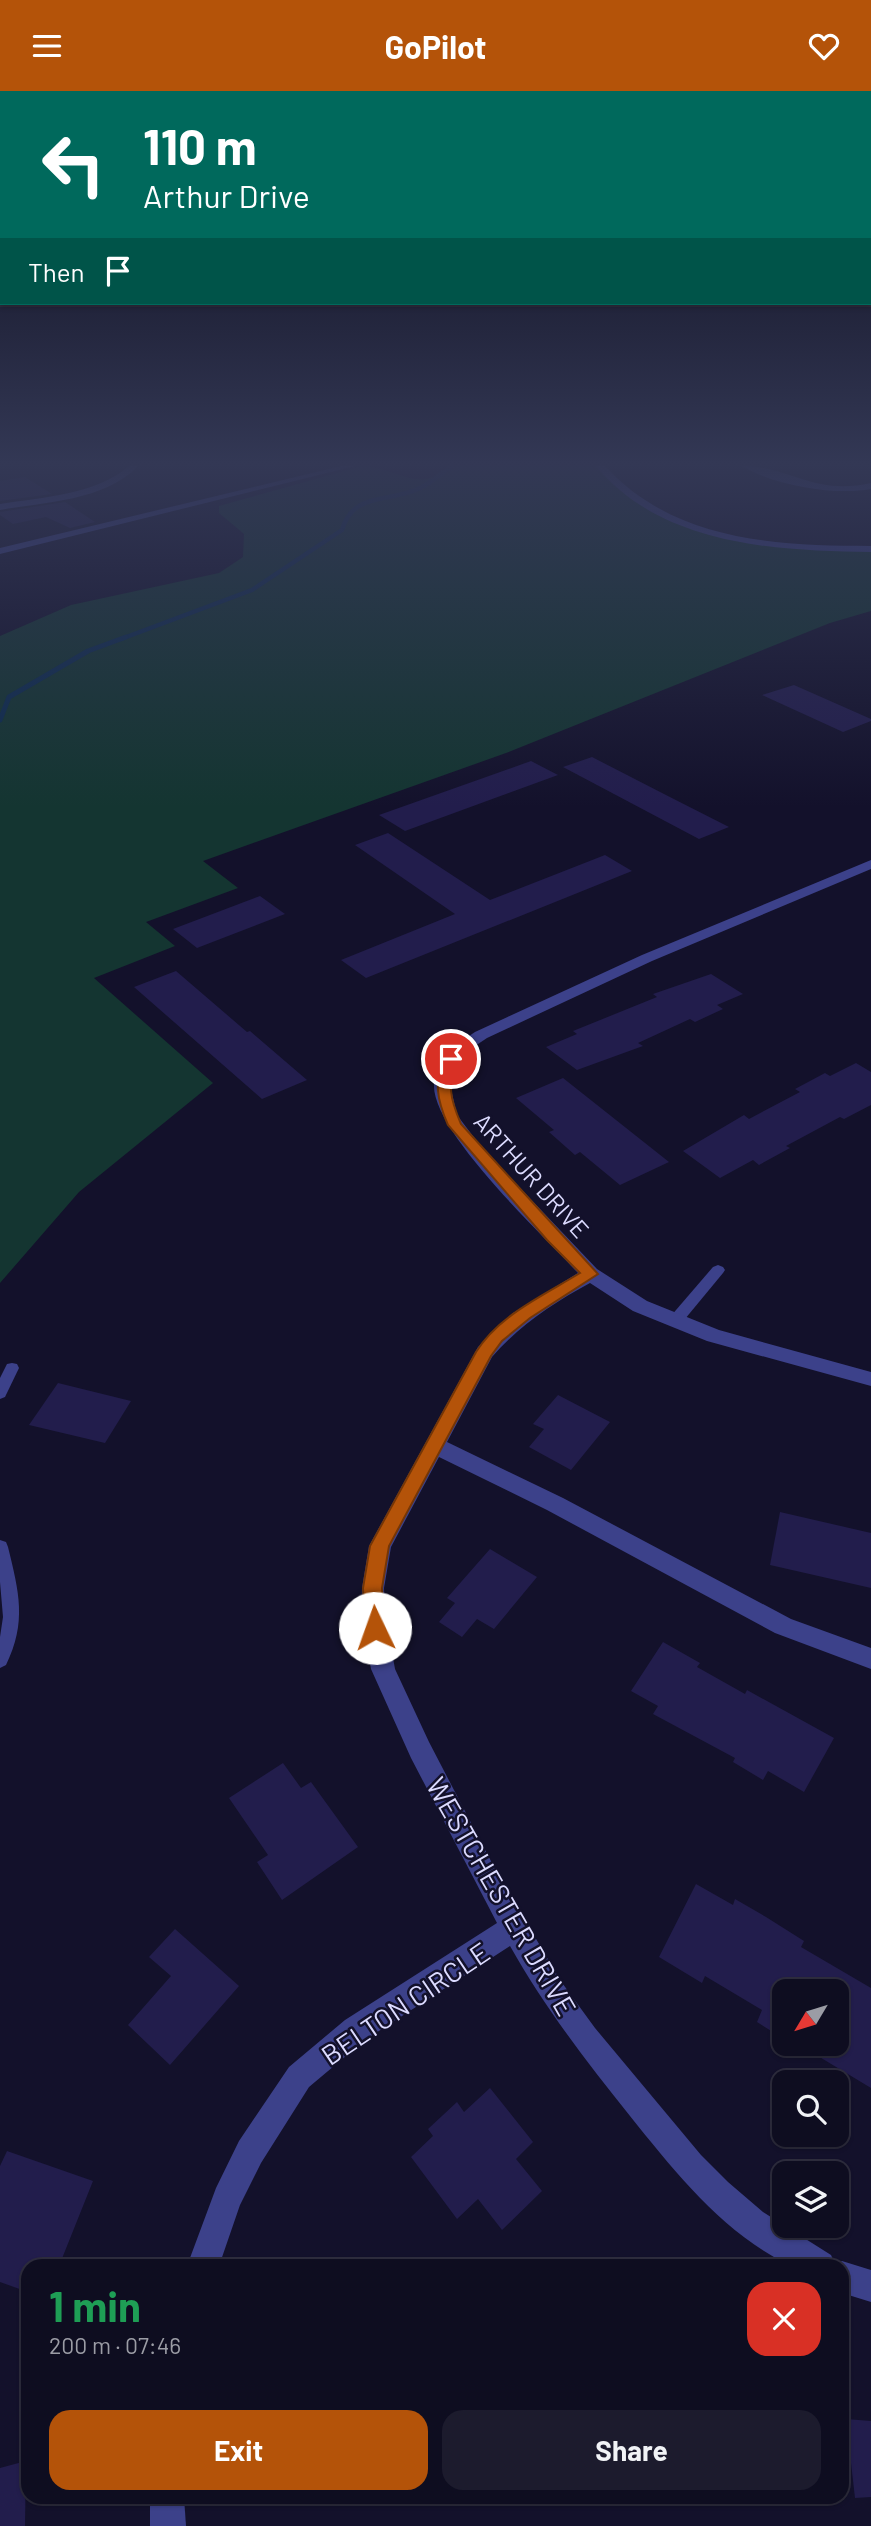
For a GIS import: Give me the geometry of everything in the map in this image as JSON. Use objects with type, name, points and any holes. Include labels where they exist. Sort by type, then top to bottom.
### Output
[{"type":"street","name":"ARTHUR DRIVE","points":[[871,864],[647,958],[481,1035],[460,1049],[451,1059],[442,1085],[445,1104],[454,1125],[552,1237],[590,1274],[621,1295],[675,1321],[740,1345],[871,1379]]},
{"type":"street","name":"WESTCHESTER DRIVE","points":[[590,1274],[524,1314],[497,1337],[485,1352],[380,1546],[373,1588],[377,1643],[383,1669],[408,1726],[514,1928],[550,1990],[585,2038],[690,2167],[752,2223],[809,2259]]},
{"type":"street","points":[[435,1446],[555,1504],[783,1626],[871,1659]]},
{"type":"street","name":"BELTON CIRCLE","points":[[206,2259],[227,2199],[250,2152],[299,2077],[355,2030],[514,1928]]},
{"type":"street","points":[[849,2279],[871,2286]]},
{"type":"street","points":[[167,2504],[168,2526]]},
{"type":"lane","points":[[675,1321],[718,1270]]},
{"type":"lane","points":[[0,1393],[12,1368]]},
{"type":"lane","points":[[0,1547],[14,1609],[11,1635],[0,1660]]},
{"type":"green space","points":[[188,580],[871,580],[871,611],[830,623],[506,753],[203,861],[238,888],[146,922],[175,946],[94,978],[213,1083],[79,1192],[0,1283],[0,636],[71,605]]},
{"type":"building","points":[[794,685],[871,721],[843,732],[762,695]]},
{"type":"building","points":[[592,757],[729,827],[699,839],[563,767]]},
{"type":"building","points":[[531,761],[558,775],[405,831],[379,815]]},
{"type":"building","points":[[388,833],[490,900],[605,855],[632,871],[366,978],[341,960],[455,914],[355,845]]},
{"type":"building","points":[[260,896],[285,914],[197,948],[173,929]]},
{"type":"building","points":[[176,971],[307,1080],[262,1099],[134,987]]},
{"type":"building","points":[[711,974],[743,994],[717,1005],[723,1009],[695,1022],[690,1019],[638,1043],[643,1046],[577,1070],[546,1047],[577,1034],[573,1031],[657,997],[653,994]]},
{"type":"building","points":[[856,1063],[871,1072],[871,1105],[844,1119],[840,1117],[786,1146],[790,1148],[759,1165],[753,1160],[720,1178],[683,1151],[744,1115],[749,1119],[800,1092],[795,1089],[825,1073],[830,1076]]},
{"type":"building","points":[[563,1078],[669,1162],[620,1185],[580,1152],[575,1155],[549,1132],[554,1130],[516,1098]]},
{"type":"building","points":[[58,1383],[131,1401],[105,1443],[29,1425]]},
{"type":"building","points":[[558,1395],[610,1422],[571,1470],[529,1447],[544,1429],[533,1424]]},
{"type":"building","points":[[780,1512],[871,1533],[871,1588],[770,1565]]},
{"type":"building","points":[[490,1549],[537,1577],[494,1629],[477,1619],[462,1637],[439,1622],[455,1603],[447,1598]]},
{"type":"building","points":[[663,1642],[700,1663],[697,1667],[745,1694],[747,1690],[834,1738],[804,1792],[768,1771],[763,1780],[733,1762],[735,1758],[653,1714],[658,1706],[631,1691]]},
{"type":"building","points":[[283,1763],[301,1788],[311,1782],[358,1847],[282,1900],[257,1862],[268,1855],[229,1798]]},
{"type":"building","points":[[696,1884],[733,1905],[735,1899],[766,1917],[804,1941],[801,1947],[871,1988],[871,2088],[849,2075],[849,2070],[841,2070],[818,2056],[849,2056],[849,1979],[772,1979],[772,2031],[757,2022],[762,2010],[705,1976],[702,1983],[659,1957]]},
{"type":"building","points":[[175,1929],[239,1986],[170,2065],[128,2025],[171,1976],[149,1957]]},
{"type":"building","points":[[490,2088],[533,2142],[516,2159],[542,2191],[502,2230],[478,2199],[457,2219],[411,2157],[433,2136],[428,2129],[457,2102],[464,2112]]},
{"type":"building","points":[[7,2151],[93,2181],[62,2259],[21,2259],[21,2290],[0,2282],[0,2166]]},
{"type":"building","points":[[849,2419],[871,2421],[871,2497],[855,2498]]},
{"type":"building","points":[[21,2462],[21,2504],[25,2504],[25,2526],[0,2526],[0,2468]]},
{"type":"waterway","points":[[121,639],[252,590],[268,580]]},
{"type":"waterway","points":[[0,720],[9,697],[88,651],[126,637]]},
{"type":"route","points":[[375,1628],[373,1588],[380,1546],[389,1524],[435,1446],[485,1352],[510,1324],[590,1274],[552,1237],[454,1125],[445,1104],[442,1085],[443,1075],[451,1059]]}]
